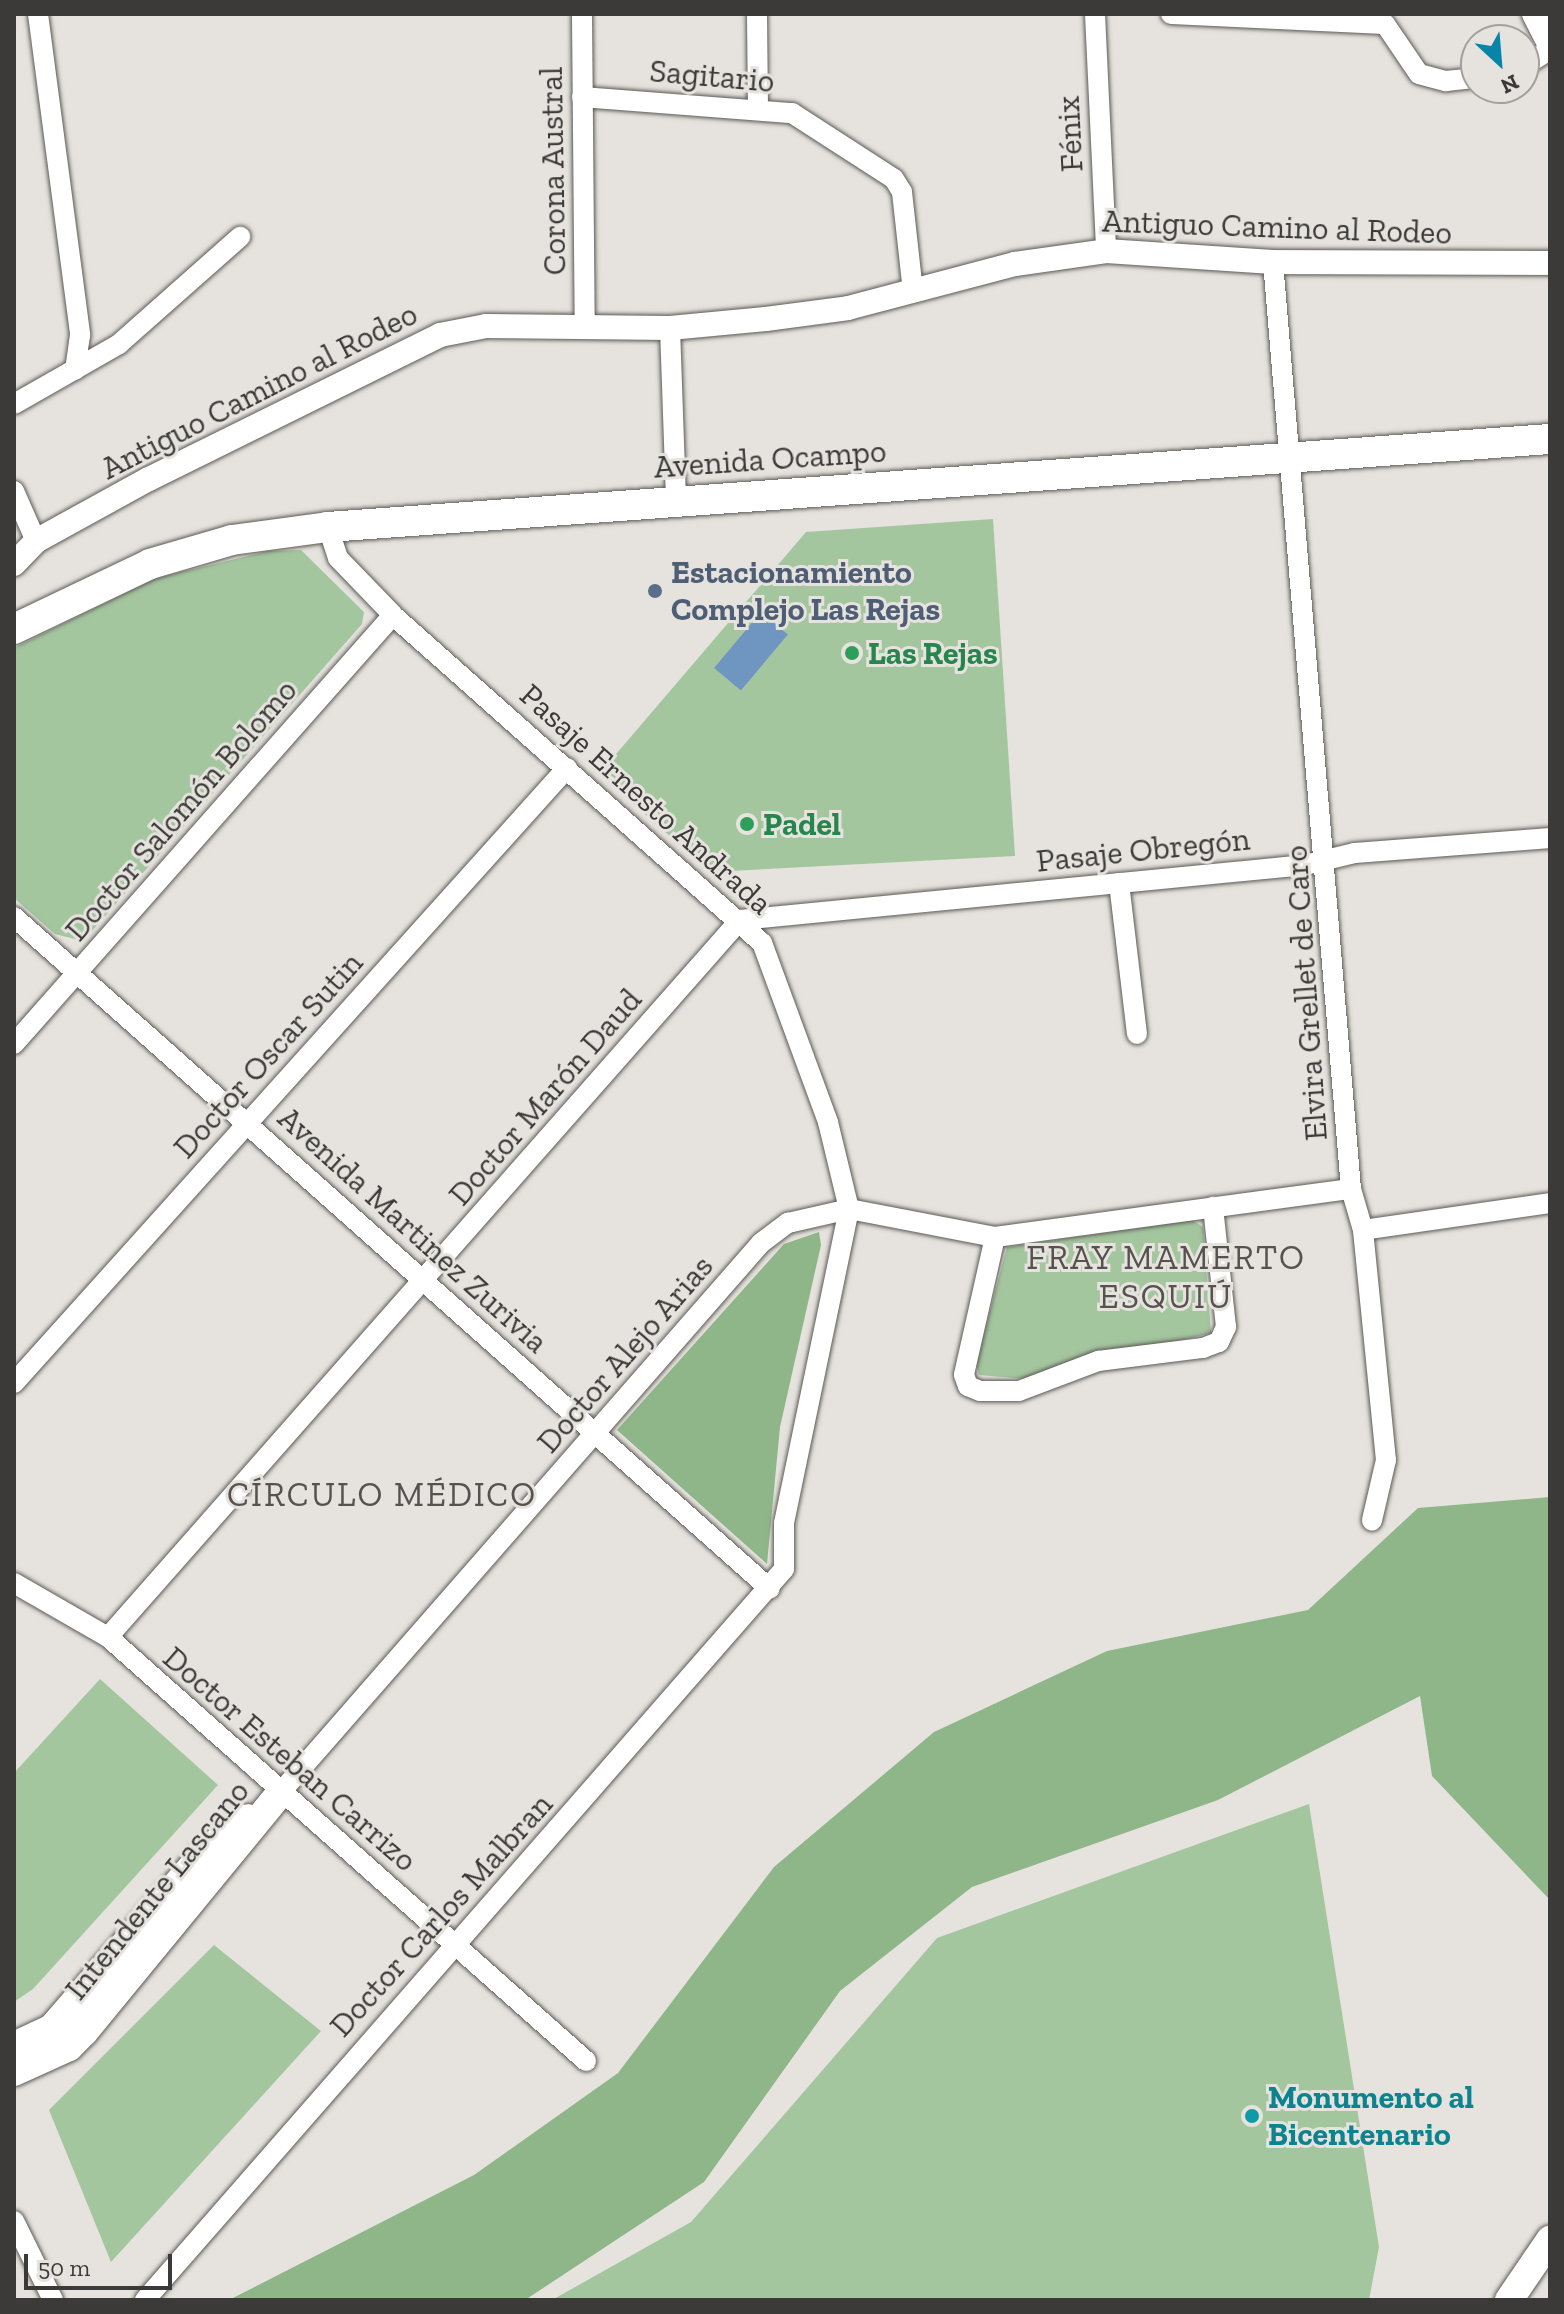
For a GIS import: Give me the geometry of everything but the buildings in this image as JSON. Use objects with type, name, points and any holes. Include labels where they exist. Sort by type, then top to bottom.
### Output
[{"type":"main road","name":"Avenida Ocampo","points":[[19,621],[150,564],[232,540],[328,527],[1550,439]]},
{"type":"main road","name":"Intendente Lascano","points":[[14,2046],[52,2028],[206,1851],[280,1793]]},
{"type":"main road","name":"Intendente Lascano","points":[[14,2072],[69,2047],[84,2032],[280,1793]]},
{"type":"main road","points":[[1509,2300],[1550,2240]]},
{"type":"street","points":[[38,14],[80,335],[75,370]]},
{"type":"street","name":"Corona Austral","points":[[582,14],[585,328]]},
{"type":"street","points":[[757,14],[758,107]]},
{"type":"street","name":"Fénix","points":[[1095,14],[1106,251]]},
{"type":"street","points":[[1171,14],[1385,19],[1419,74],[1446,81],[1460,80]]},
{"type":"street","points":[[1534,14],[1550,48]]},
{"type":"street","name":"Sagitario","points":[[582,97],[758,107],[792,113],[894,179],[902,192],[913,292]]},
{"type":"street","points":[[14,404],[119,344],[240,237]]},
{"type":"street","name":"Antiguo Camino al Rodeo","points":[[14,564],[36,541],[382,360],[440,335],[486,326],[670,328],[848,308],[1015,264],[1106,251],[1273,262],[1550,263]]},
{"type":"street","name":"Elvira Grellet de Caro","points":[[1273,262],[1326,859],[1351,1189],[1363,1230],[1386,1460],[1372,1520]]},
{"type":"street","points":[[670,328],[676,502]]},
{"type":"street","points":[[14,491],[36,541]]},
{"type":"street","name":"Pasaje Ernesto Andrada","points":[[328,527],[338,558],[393,615],[740,920],[762,943],[828,1122],[849,1209],[784,1523],[784,1569],[770,1589]]},
{"type":"street","name":"Doctor Salomón Bolomo","points":[[14,1044],[393,615]]},
{"type":"street","name":"Doctor Oscar Sutin","points":[[14,1383],[567,768]]},
{"type":"street","name":"Pasaje Obregón","points":[[740,920],[1550,838]]},
{"type":"street","points":[[1119,883],[1137,1034]]},
{"type":"street","name":"Avenida Martinez Zurivia","points":[[14,917],[770,1589]]},
{"type":"street","name":"Doctor Marón Daud","points":[[108,1637],[740,920]]},
{"type":"street","name":"Doctor Alejo Arias","points":[[280,1793],[761,1243],[810,1215],[849,1209],[995,1237],[1351,1189]]},
{"type":"street","points":[[1363,1230],[1550,1203]]},
{"type":"street","points":[[995,1237],[964,1375],[968,1386],[980,1391],[1019,1391],[1041,1387],[1098,1361],[1203,1348],[1219,1342],[1226,1327],[1213,1207]]},
{"type":"street","name":"Doctor Esteban Carrizo","points":[[14,1583],[108,1637],[280,1793],[455,1943],[586,2061]]},
{"type":"street","name":"Doctor Carlos Malbran","points":[[145,2300],[157,2282],[770,1589]]},
{"type":"street","points":[[14,2221],[53,2300]]},
{"type":"street","name":"Doctor Carlos Malbran","points":[[134,2300],[157,2282]]},
{"type":"green space","name":"Las Rejas","points":[[993,519],[1015,856],[711,872],[599,774],[806,532]]},
{"type":"green space","points":[[301,550],[364,612],[362,624],[83,941],[55,934],[14,898],[14,648],[156,578],[268,551]]},
{"type":"green space","points":[[1192,1220],[1203,1227],[1211,1333],[1026,1379],[979,1375],[976,1364],[1007,1247]]},
{"type":"green space","points":[[819,1232],[821,1245],[780,1427],[767,1564],[617,1430],[784,1244]]},
{"type":"green space","points":[[1550,1497],[1550,1900],[1432,1776],[1420,1696],[1218,1800],[972,1887],[840,1991],[704,2182],[525,2300],[229,2300],[474,2175],[618,2073],[774,1867],[934,1732],[1107,1651],[1308,1610],[1418,1508]]},
{"type":"green space","points":[[100,1679],[218,1785],[33,1989],[14,2002],[14,1773]]},
{"type":"green space","points":[[1309,1804],[1379,2247],[1369,2300],[552,2300],[691,2222],[937,1938]]},
{"type":"green space","points":[[214,1945],[321,2031],[111,2262],[49,2110]]},
{"type":"water","points":[[761,612],[788,634],[741,690],[714,668]]},
{"type":"place","name":"Estacionamiento Complejo Las Rejas","points":[[655,591]]},
{"type":"place","name":"Las Rejas","points":[[852,653]]},
{"type":"place","name":"Padel","points":[[747,824]]},
{"type":"place","name":"Monumento al Bicentenario","points":[[1252,2116]]},
{"type":"district","name":"FRAY MAMERTO ESQUIÚ","points":[[1166,1276]]},
{"type":"district","name":"CÍRCULO MÉDICO","points":[[382,1495]]}]
